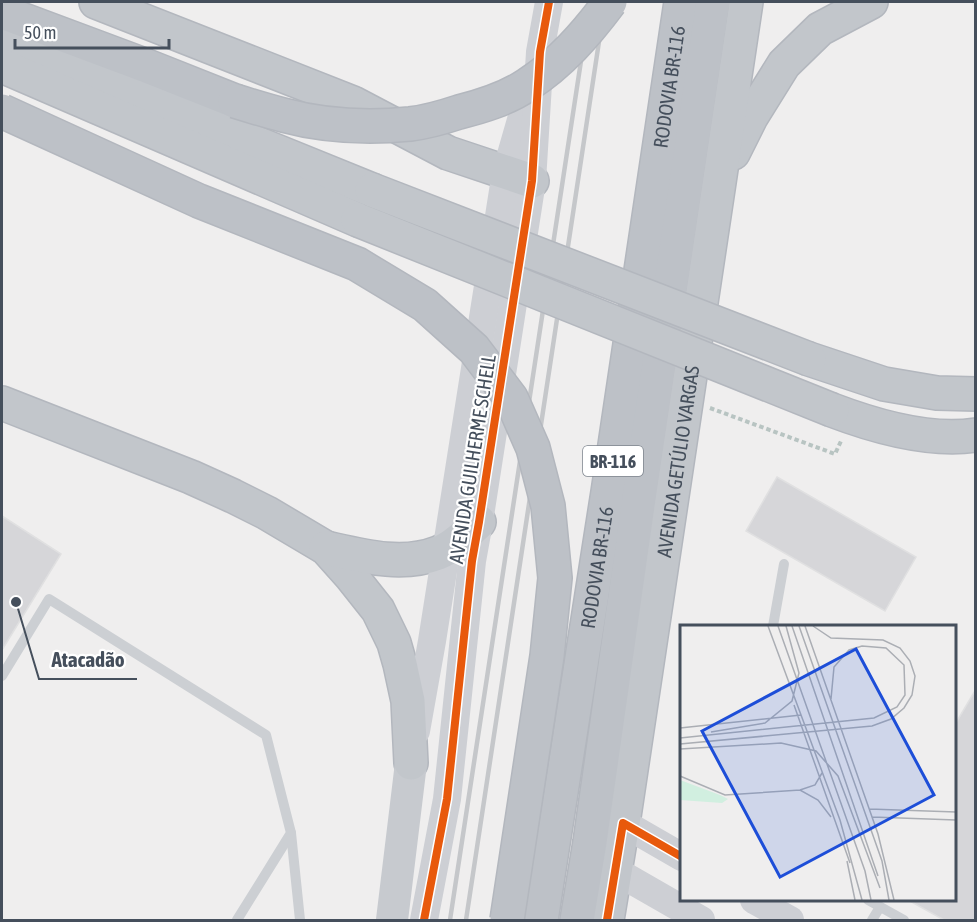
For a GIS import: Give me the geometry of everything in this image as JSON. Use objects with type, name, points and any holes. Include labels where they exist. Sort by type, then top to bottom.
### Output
[{"type":"highway","points":[[96,2],[352,103],[448,153],[519,177]]},
{"type":"highway","points":[[2,12],[235,101],[285,116],[330,124],[369,126],[412,124],[447,116],[490,104],[526,86],[561,58],[587,32],[610,2]]},
{"type":"highway","name":"RODOVIA BR-116","points":[[541,921],[610,481],[681,2]]},
{"type":"highway","name":"RODOVIA BR-116","points":[[577,921],[714,2]]},
{"type":"highway","name":"AVENIDA GETÚLIO VARGAS","points":[[606,921],[746,2]]},
{"type":"highway","points":[[720,179],[751,117],[784,64],[820,29],[872,2]]},
{"type":"highway","points":[[2,34],[128,91],[372,189],[809,359],[884,384],[937,393],[975,394]]},
{"type":"highway","points":[[2,66],[358,220],[832,410],[888,428],[925,435],[966,437],[975,435]]},
{"type":"highway","points":[[2,111],[199,201],[357,264],[425,305],[474,349],[511,398],[533,448],[548,506],[555,578],[547,656],[507,921]]},
{"type":"highway","points":[[2,403],[233,496],[275,517],[326,548],[378,610],[394,643],[408,701],[411,763]]},
{"type":"highway","points":[[326,548],[380,559],[426,556],[446,549],[479,522]]},
{"type":"main road","name":"AVENIDA GUILHERME SCHELL","points":[[424,921],[447,799],[472,561],[479,522],[519,177],[549,2]]},
{"type":"main road","name":"AVENIDA GUILHERME SCHELL","points":[[392,921],[411,763],[482,328],[519,177]]},
{"type":"main road","points":[[622,823],[680,856]]},
{"type":"main road","points":[[614,870],[701,921]]},
{"type":"main road","points":[[756,901],[790,921]]},
{"type":"main road","points":[[767,921],[778,919],[784,921]]},
{"type":"lane","points":[[773,625],[783,564]]},
{"type":"lane","points":[[2,676],[50,599],[266,735],[291,833],[300,921]]},
{"type":"lane","points":[[237,921],[291,833]]},
{"type":"lane","points":[[870,901],[904,921]]},
{"type":"lane","points":[[872,921],[880,908]]},
{"type":"path","points":[[686,400],[835,454]]},
{"type":"building","points":[[777,477],[916,557],[885,611],[746,531]]},
{"type":"building","points":[[2,516],[61,554],[2,650]]},
{"type":"building","points":[[976,689],[976,920],[944,920],[910,901],[956,901],[956,723]]},
{"type":"railway","points":[[450,920],[590,2]]},
{"type":"railway","points":[[466,920],[605,2]]},
{"type":"cycle path","points":[[424,920],[447,799],[472,561],[532,181],[540,52],[549,2]]},
{"type":"cycle path","points":[[607,920],[623,823],[680,856]]},
{"type":"place","name":"Atacadão","points":[[16,602]]}]
